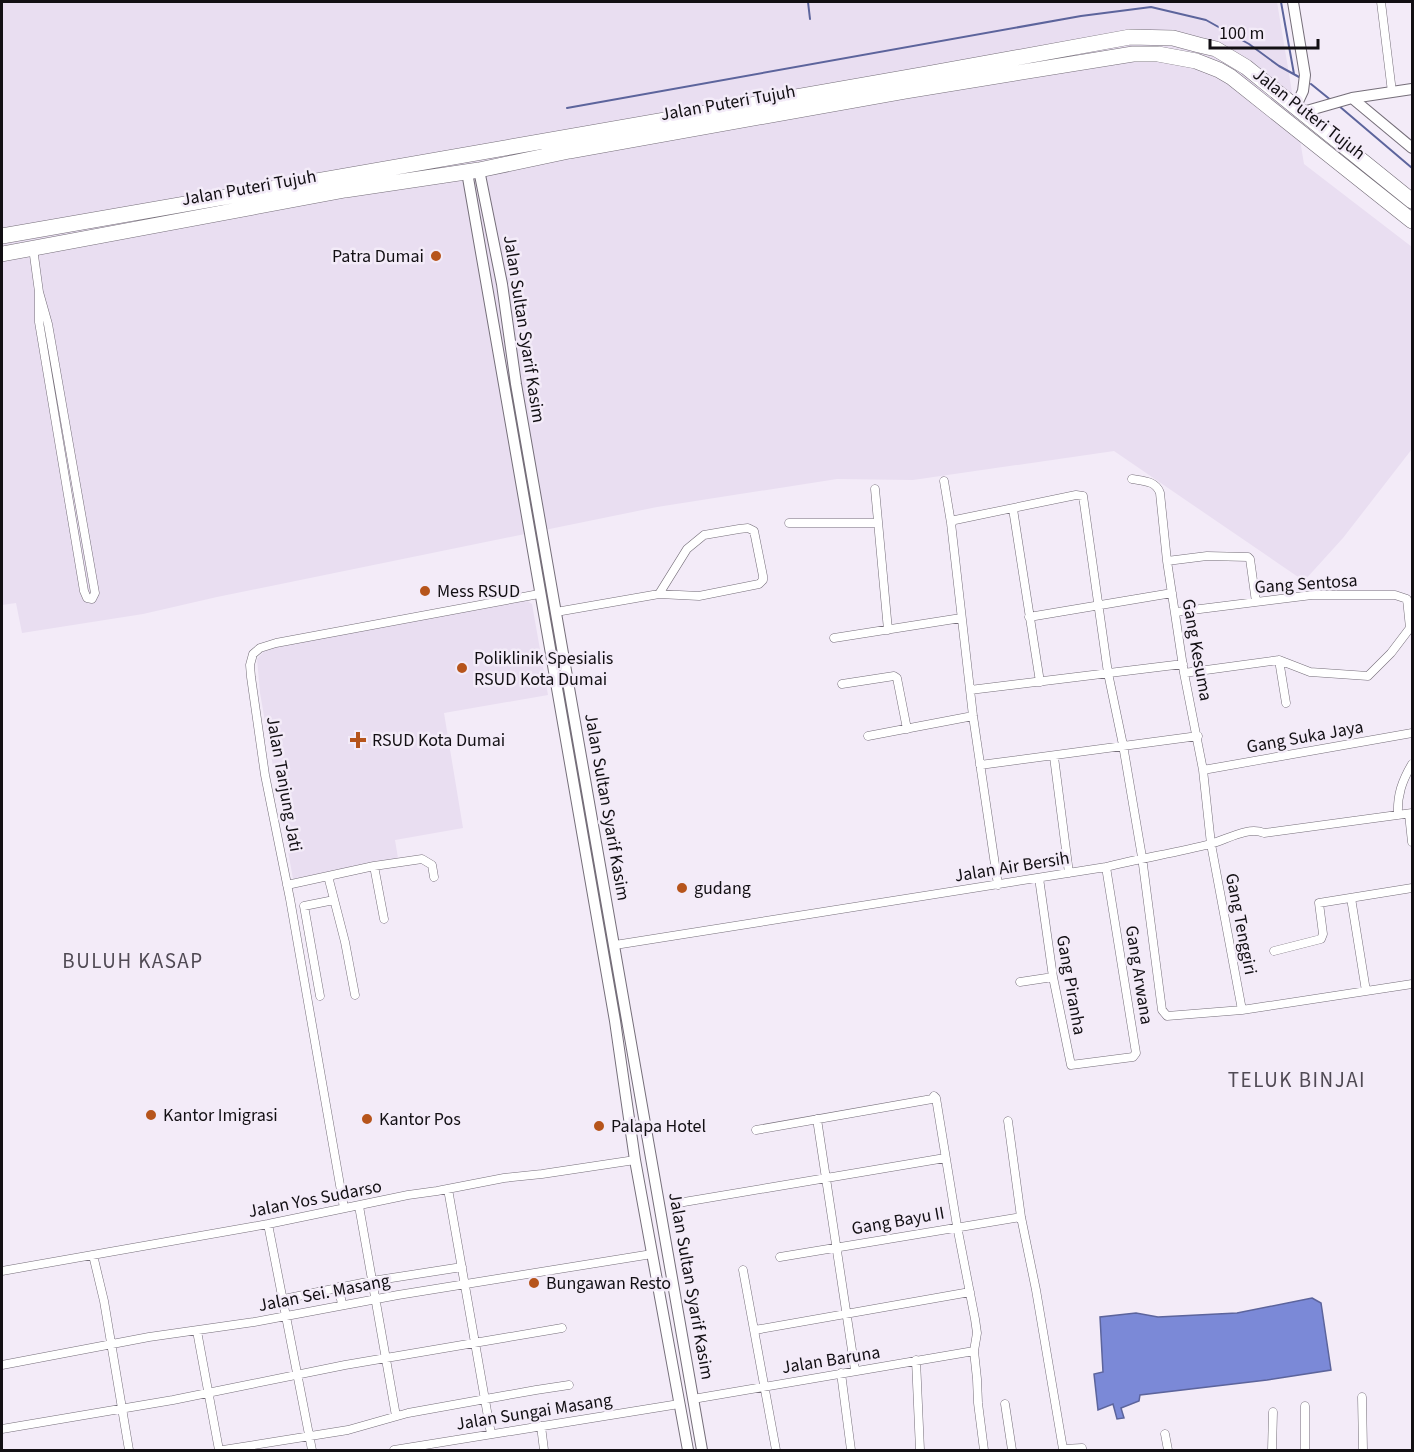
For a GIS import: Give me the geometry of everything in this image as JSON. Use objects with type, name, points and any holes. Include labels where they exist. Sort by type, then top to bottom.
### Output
[{"type":"highway","name":"Jalan Puteri Tujuh","points":[[2,254],[343,183],[473,171],[928,80],[1116,39],[1160,37],[1173,38],[1216,50],[1246,66],[1413,201]]},
{"type":"highway","name":"Jalan Puteri Tujuh","points":[[2,236],[343,183],[928,80],[1133,54],[1158,54],[1206,64],[1231,77],[1413,221]]},
{"type":"street","points":[[1293,2],[1305,75],[1304,114],[1338,102],[1413,89]]},
{"type":"street","points":[[1381,2],[1392,92]]},
{"type":"street","points":[[1338,102],[1413,148]]},
{"type":"street","name":"Jalan Sultan Syarif Kasim","points":[[473,171],[502,284],[516,384],[702,1450]]},
{"type":"street","name":"Jalan Sultan Syarif Kasim","points":[[473,171],[503,385],[615,1021],[635,1160],[688,1450]]},
{"type":"street","points":[[33,248],[39,292],[39,322],[57,434],[84,591],[87,598],[92,599],[95,593],[45,310],[39,292]]},
{"type":"street","points":[[503,385],[516,384]]},
{"type":"street","points":[[57,434],[67,432]]},
{"type":"street","name":"Gang Kesuma","points":[[1132,479],[1148,482],[1159,489],[1172,593],[1203,770],[1211,844]]},
{"type":"street","points":[[944,482],[951,522],[973,716],[998,885]]},
{"type":"street","points":[[874,489],[888,630]]},
{"type":"street","points":[[951,522],[1082,495],[1108,673],[1124,745],[1142,857],[1163,1012],[1169,1016],[1242,1010],[1413,984]]},
{"type":"street","points":[[1012,509],[1040,682]]},
{"type":"street","points":[[789,523],[878,523]]},
{"type":"street","points":[[556,612],[659,594],[699,596],[761,583],[763,576],[754,531],[748,528],[704,535],[687,549],[659,594]]},
{"type":"street","points":[[1167,561],[1207,556],[1248,557],[1256,602]]},
{"type":"street","points":[[1029,617],[1172,593]]},
{"type":"street","name":"Jalan Tanjung Jati","points":[[344,1208],[266,775],[250,659],[260,648],[276,643],[539,594]]},
{"type":"street","name":"Gang Sentosa","points":[[1176,612],[1312,595],[1395,595],[1407,599],[1411,629]]},
{"type":"street","points":[[834,638],[961,618]]},
{"type":"street","points":[[970,690],[1108,673],[1279,660],[1310,672],[1368,676],[1411,629]]},
{"type":"street","points":[[1279,660],[1286,703]]},
{"type":"street","points":[[842,684],[894,676],[897,678],[906,729]]},
{"type":"street","points":[[868,736],[973,716]]},
{"type":"street","name":"Gang Suka Jaya","points":[[1203,770],[1413,733]]},
{"type":"street","points":[[980,765],[1054,757],[1198,736]]},
{"type":"street","points":[[1054,757],[1070,873]]},
{"type":"street","points":[[1398,815],[1402,783],[1413,764]]},
{"type":"street","points":[[1411,813],[1413,842]]},
{"type":"street","name":"Jalan Air Bersih","points":[[615,945],[1106,867],[1142,857],[1211,844],[1249,833],[1275,832],[1411,813]]},
{"type":"street","name":"Gang Tenggiri","points":[[1211,844],[1242,1010]]},
{"type":"street","points":[[586,860],[599,857]]},
{"type":"street","points":[[287,885],[374,866],[422,859],[432,865],[434,877]]},
{"type":"street","points":[[374,866],[384,919]]},
{"type":"street","name":"Gang Arwana","points":[[1103,1061],[1132,1057],[1136,1053],[1106,867]]},
{"type":"street","points":[[328,876],[355,995]]},
{"type":"street","name":"Gang Piranha","points":[[1039,878],[1053,976],[1071,1065],[1103,1061]]},
{"type":"street","points":[[1274,951],[1321,939],[1323,934],[1318,904],[1413,888]]},
{"type":"street","points":[[1352,898],[1366,991]]},
{"type":"street","points":[[320,996],[303,906],[334,900]]},
{"type":"street","points":[[1020,982],[1053,976]]},
{"type":"street","points":[[756,1130],[932,1099],[934,1096],[938,1104],[945,1158],[977,1333],[974,1351],[984,1450]]},
{"type":"street","points":[[817,1119],[855,1370]]},
{"type":"street","points":[[1008,1121],[1021,1217],[1063,1449],[1082,1448],[1082,1450]]},
{"type":"street","points":[[661,1206],[945,1158]]},
{"type":"street","name":"Jalan Yos Sudarso","points":[[2,1271],[268,1224],[504,1178],[635,1160]]},
{"type":"street","points":[[448,1189],[491,1434]]},
{"type":"street","points":[[359,1206],[396,1416]]},
{"type":"street","name":"Gang Bayu II","points":[[780,1257],[1021,1217]]},
{"type":"street","points":[[268,1224],[312,1450]]},
{"type":"street","name":"Jalan Sei. Masang","points":[[2,1365],[398,1295],[652,1254]]},
{"type":"street","points":[[93,1255],[129,1450]]},
{"type":"street","points":[[284,1299],[372,1281],[462,1268]]},
{"type":"street","points":[[742,1270],[776,1450]]},
{"type":"street","points":[[395,1278],[398,1295]]},
{"type":"street","points":[[339,1287],[342,1305]]},
{"type":"street","points":[[755,1330],[970,1292]]},
{"type":"street","points":[[2,1430],[208,1393],[298,1374],[562,1328]]},
{"type":"street","points":[[197,1330],[221,1450],[348,1430],[396,1416],[569,1385]]},
{"type":"street","name":"Jalan Baruna","points":[[693,1399],[974,1351]]},
{"type":"street","points":[[916,1360],[920,1450]]},
{"type":"street","points":[[841,1373],[851,1450]]},
{"type":"street","points":[[1362,1397],[1363,1450]]},
{"type":"street","name":"Jalan Sungai Masang","points":[[394,1450],[679,1404]]},
{"type":"street","points":[[1005,1404],[1012,1450]]},
{"type":"street","points":[[1305,1406],[1305,1450]]},
{"type":"street","points":[[1272,1450],[1273,1412]]},
{"type":"street","points":[[541,1426],[544,1450]]},
{"type":"street","points":[[1165,1434],[1168,1450]]},
{"type":"shaded area","points":[[2,2],[1277,2],[1304,164],[1412,247],[1412,449],[1343,538],[1304,581],[1114,451],[913,480],[837,479],[657,507],[143,614],[22,633],[16,603],[2,605]]},
{"type":"shaded area","name":"RSUD Kota Dumai","points":[[524,599],[532,604],[548,695],[444,713],[463,828],[395,840],[398,858],[293,879],[260,693],[257,659],[266,649]]},
{"type":"water","points":[[1312,1298],[1321,1303],[1331,1370],[1140,1395],[1139,1401],[1121,1408],[1124,1418],[1117,1419],[1113,1404],[1098,1410],[1094,1374],[1103,1372],[1100,1317],[1136,1313],[1158,1317],[1237,1313]]},
{"type":"waterway","points":[[808,2],[810,19]]},
{"type":"waterway","points":[[1281,2],[1294,74]]},
{"type":"waterway","points":[[567,108],[1081,16],[1151,7],[1206,20],[1249,44],[1279,66],[1299,77]]},
{"type":"waterway","points":[[1311,84],[1332,101]]},
{"type":"waterway","points":[[1339,106],[1412,168]]},
{"type":"place","name":"Patra Dumai","points":[[436,256]]},
{"type":"place","name":"Mess RSUD","points":[[425,591]]},
{"type":"place","name":"Poliklinik Spesialis RSUD Kota Dumai","points":[[462,668]]},
{"type":"place","name":"RSUD Kota Dumai","points":[[358,740]]},
{"type":"place","name":"gudang","points":[[682,888]]},
{"type":"place","name":"Kantor Imigrasi","points":[[151,1115]]},
{"type":"place","name":"Kantor Pos","points":[[367,1119]]},
{"type":"place","name":"Palapa Hotel","points":[[599,1126]]},
{"type":"place","name":"Bungawan Resto","points":[[534,1283]]},
{"type":"district","name":"BULUH KASAP","points":[[133,961]]},
{"type":"district","name":"TELUK BINJAI","points":[[1297,1080]]}]
